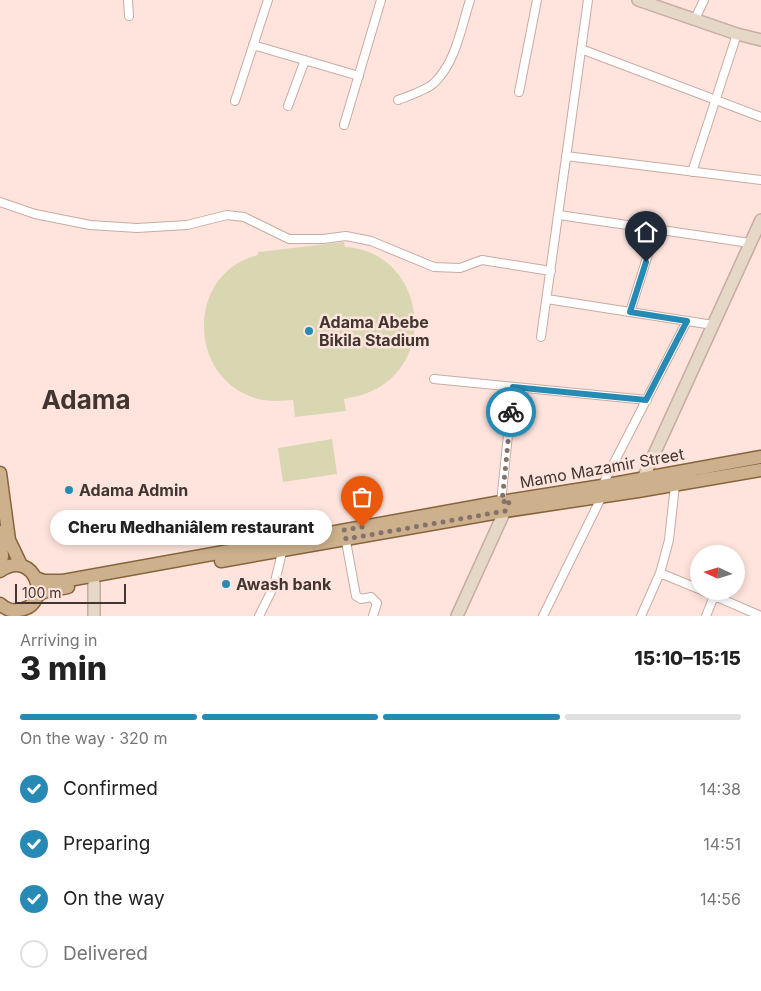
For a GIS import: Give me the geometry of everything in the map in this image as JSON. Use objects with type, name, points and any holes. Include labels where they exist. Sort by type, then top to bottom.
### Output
[{"type":"main road","name":"Mamo Mazamir Street","points":[[602,491],[644,478],[761,457]]},
{"type":"main road","name":"Mamo Mazamir Street","points":[[36,578],[62,584],[102,579],[505,504],[602,491],[638,491],[761,470]]},
{"type":"main road","points":[[0,473],[9,540],[21,565]]},
{"type":"main road","points":[[0,529],[2,556],[0,570]]},
{"type":"main road","points":[[9,540],[30,564],[62,584],[45,599],[17,612]]},
{"type":"main road","points":[[0,570],[13,565],[21,565],[30,570],[36,578],[38,586],[37,596],[32,604],[17,612]]},
{"type":"main road","name":"Mamo Mazamir Street","points":[[37,596],[62,584]]},
{"type":"street","points":[[128,0],[129,16]]},
{"type":"street","points":[[235,101],[268,0]]},
{"type":"street","points":[[344,125],[381,0]]},
{"type":"street","points":[[398,100],[433,84],[448,65],[458,42],[470,0]]},
{"type":"street","points":[[519,92],[537,0]]},
{"type":"street","points":[[542,337],[588,0]]},
{"type":"street","points":[[638,0],[737,34],[761,40]]},
{"type":"street","points":[[695,20],[704,0]]},
{"type":"street","points":[[692,172],[737,34]]},
{"type":"street","points":[[254,45],[359,76]]},
{"type":"street","points":[[581,49],[761,117]]},
{"type":"street","points":[[288,106],[305,60]]},
{"type":"street","points":[[566,156],[761,180]]},
{"type":"street","points":[[0,202],[35,214],[90,225],[137,228],[187,225],[228,215],[244,217],[289,239],[323,239],[346,236],[371,241],[434,267],[460,268],[482,260],[551,270]]},
{"type":"street","points":[[559,215],[750,243]]},
{"type":"street","points":[[638,491],[761,220]]},
{"type":"street","points":[[630,312],[656,229]]},
{"type":"street","points":[[547,299],[713,326]]},
{"type":"street","points":[[543,616],[646,400],[687,321]]},
{"type":"street","points":[[434,379],[646,400]]},
{"type":"street","points":[[456,616],[505,504],[513,387]]},
{"type":"street","points":[[641,616],[660,573],[670,540],[675,485]]},
{"type":"street","points":[[345,535],[356,596],[362,599],[371,597],[378,603],[373,616]]},
{"type":"street","points":[[259,616],[274,586],[283,546]]},
{"type":"street","points":[[660,573],[690,585]]},
{"type":"street","points":[[94,616],[102,579]]},
{"type":"street","points":[[706,616],[712,600]]},
{"type":"street","points":[[723,600],[761,616]]},
{"type":"shaded area","name":"Adama Abebe Bikila Stadium","points":[[344,242],[345,247],[369,252],[388,263],[402,280],[411,300],[415,322],[412,344],[403,364],[387,382],[372,391],[344,399],[346,411],[295,417],[293,400],[274,401],[255,398],[232,387],[216,369],[207,348],[204,325],[208,302],[218,282],[235,265],[258,255],[258,252]]},
{"type":"shaded area","points":[[332,439],[337,474],[283,482],[278,448]]},
{"type":"way so far","points":[[362,527],[344,530],[346,539],[505,511],[510,500],[502,502],[511,412]]},
{"type":"place","name":"Adama Abebe Bikila Stadium","points":[[309,331]]},
{"type":"place","name":"Adama Admin","points":[[69,490]]},
{"type":"place","name":"Cheru Medhaniâlem restaurant","points":[[362,527]]},
{"type":"place","name":"Awash bank","points":[[226,584]]},
{"type":"district","name":"Adama","points":[[86,400]]},
{"type":"route","points":[[511,412],[513,387],[646,400],[687,321],[630,312],[646,262]]}]
